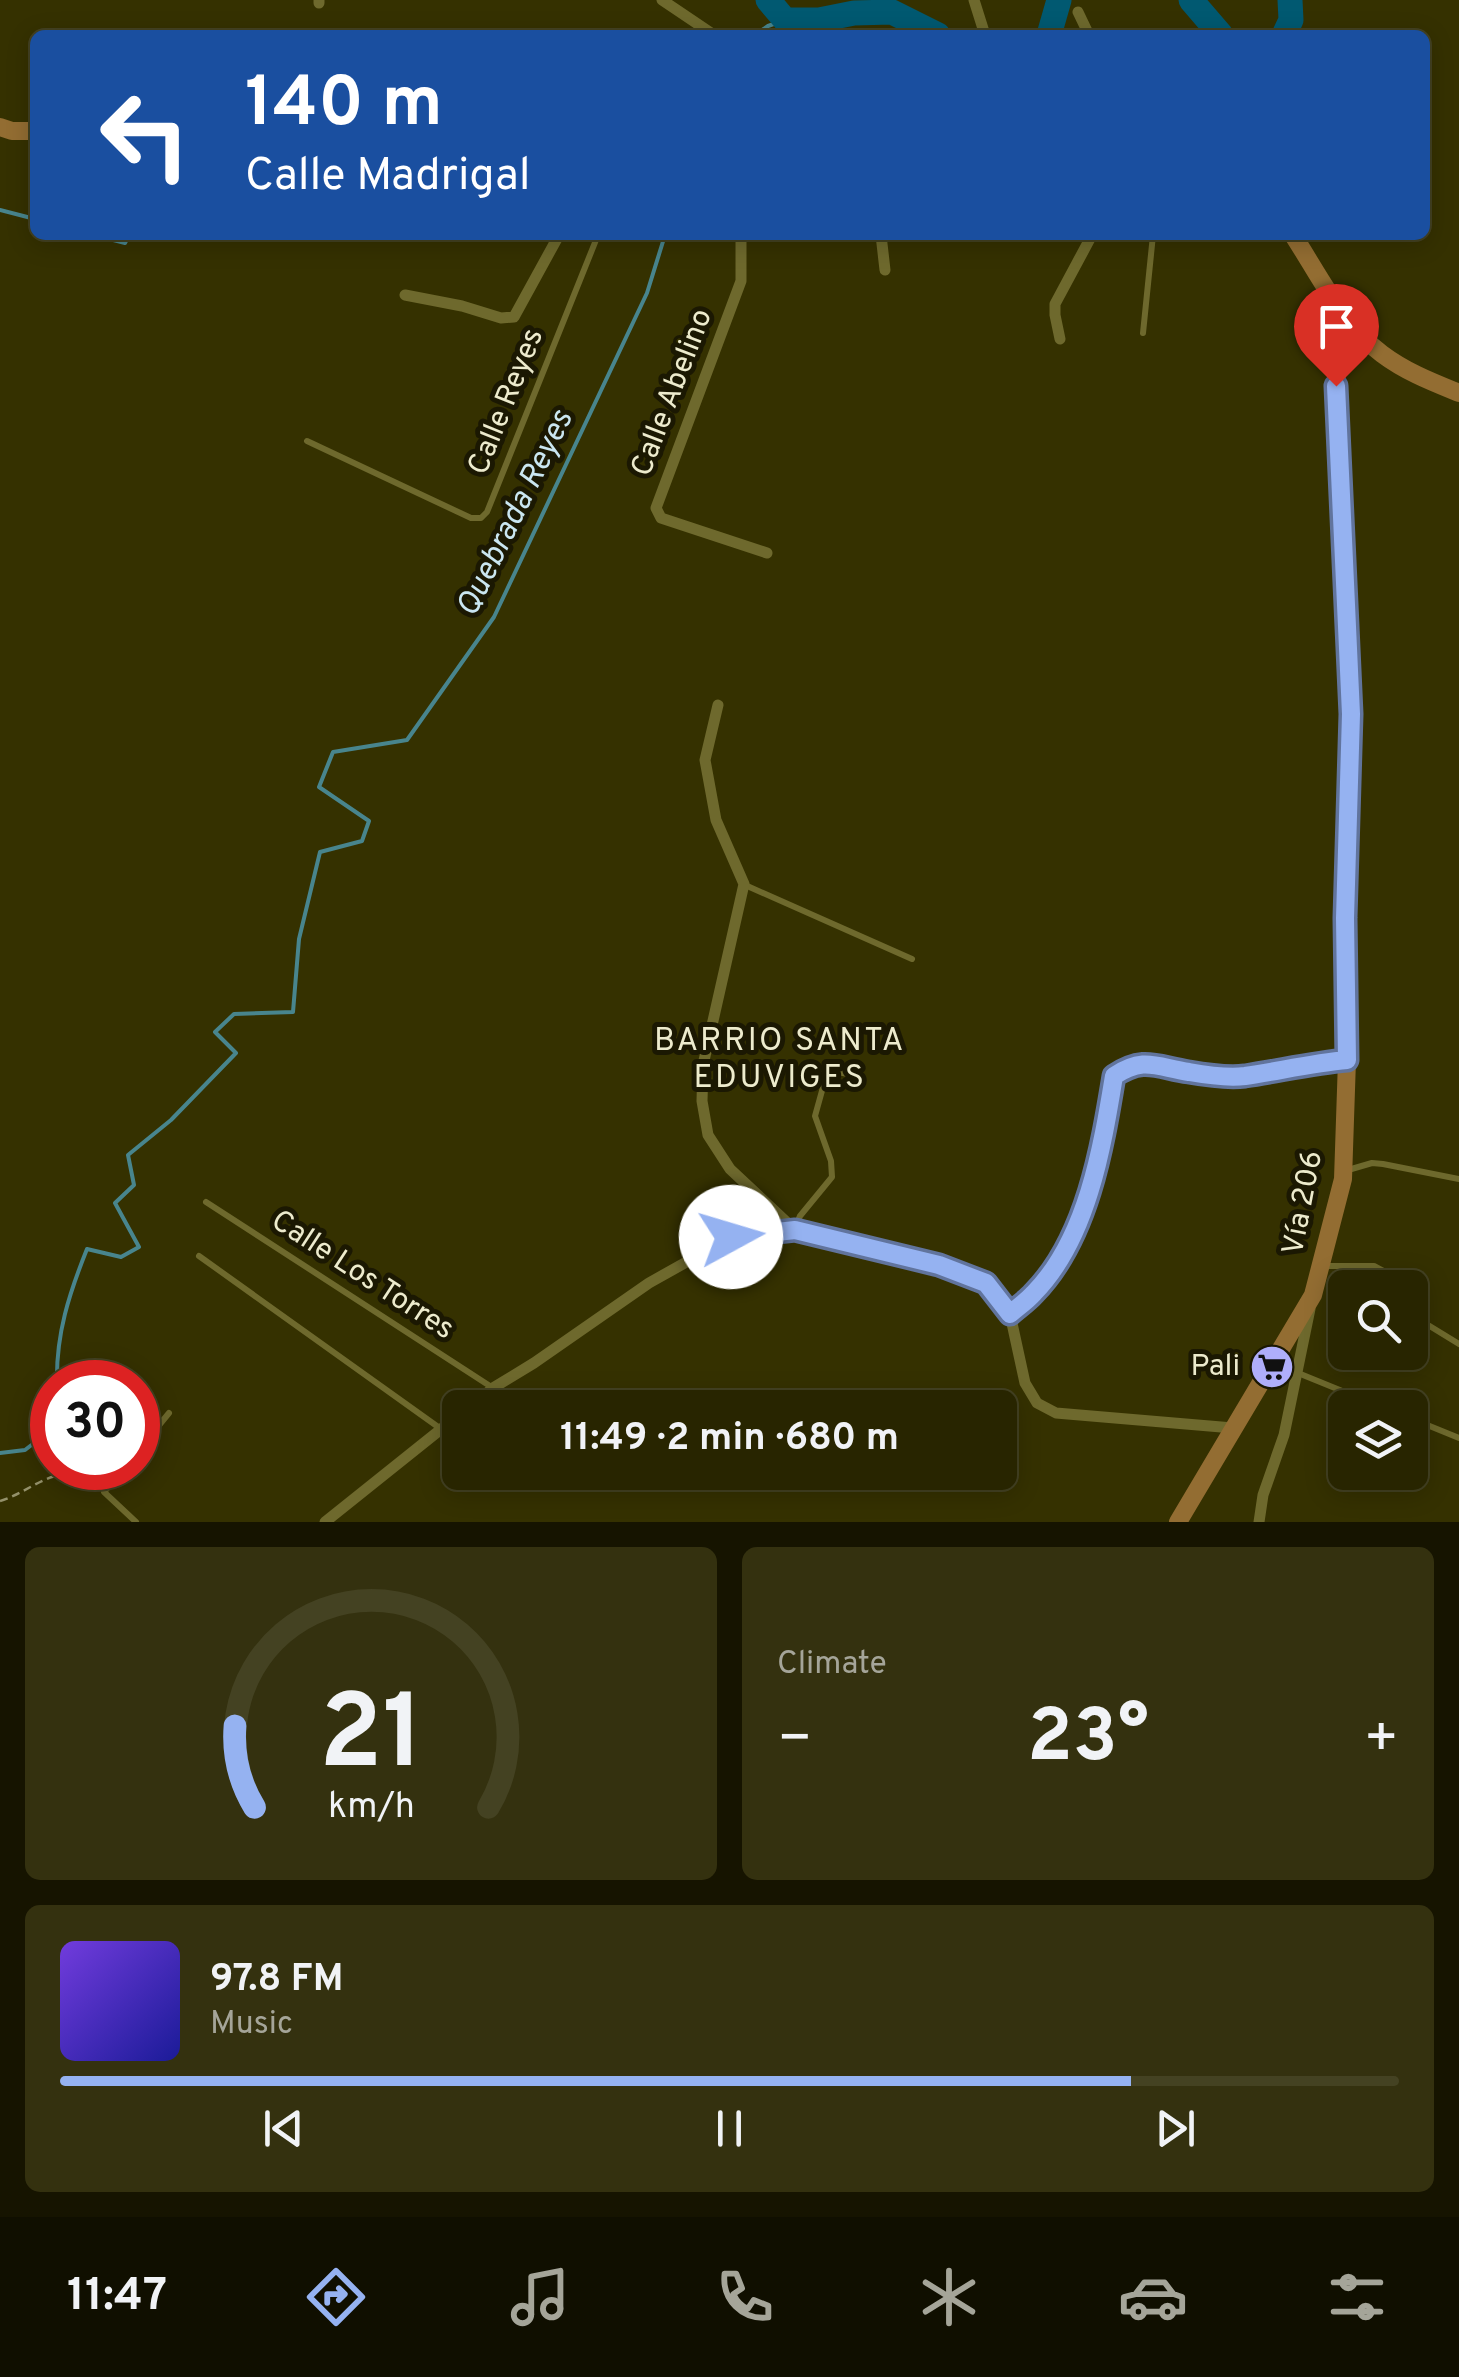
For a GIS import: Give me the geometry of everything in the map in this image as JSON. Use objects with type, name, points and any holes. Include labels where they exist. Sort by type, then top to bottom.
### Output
[{"type":"main road","points":[[0,126],[30,131]]},
{"type":"main road","points":[[1296,240],[1353,326],[1380,353],[1416,376],[1459,393]]},
{"type":"main road","name":"Vía 206","points":[[1178,1522],[1313,1295],[1343,1180],[1351,714],[1336,386],[1338,364],[1353,326]]},
{"type":"street","points":[[662,0],[707,30]]},
{"type":"street","points":[[974,0],[983,30]]},
{"type":"street","points":[[1078,12],[1087,30]]},
{"type":"street","points":[[405,295],[514,318],[556,240]]},
{"type":"street","name":"Calle Abelino","points":[[741,240],[738,293],[656,508],[662,518],[766,553]]},
{"type":"street","points":[[882,240],[885,270]]},
{"type":"street","points":[[1060,339],[1055,304],[1089,240]]},
{"type":"street","points":[[718,705],[705,760],[716,820],[744,884],[703,1065],[702,1101],[708,1134],[730,1169],[795,1230]]},
{"type":"street","points":[[1010,1314],[1035,1292],[1069,1245],[1102,1150],[1114,1076],[1132,1064],[1241,1076],[1347,1060]]},
{"type":"street","points":[[491,1390],[649,1283],[731,1237],[795,1230],[939,1265],[986,1283],[1010,1314],[1025,1383],[1037,1403],[1056,1414],[1233,1428]]},
{"type":"street","points":[[1259,1522],[1284,1435],[1313,1295]]},
{"type":"street","points":[[325,1522],[441,1429]]},
{"type":"lane","name":"Calle Reyes","points":[[307,441],[471,518],[480,518],[487,512],[596,240]]},
{"type":"lane","points":[[1143,333],[1152,240]]},
{"type":"lane","points":[[744,884],[912,960]]},
{"type":"lane","points":[[795,1230],[800,1216],[832,1176],[831,1161],[814,1116],[825,1080],[833,1071],[854,1075]]},
{"type":"lane","points":[[1343,1170],[1383,1164],[1459,1178]]},
{"type":"lane","name":"Calle Los Torres","points":[[206,1202],[494,1388]]},
{"type":"lane","points":[[198,1256],[441,1429]]},
{"type":"lane","points":[[1321,1266],[1374,1266],[1383,1270]]},
{"type":"lane","points":[[1428,1325],[1459,1344]]},
{"type":"lane","points":[[1298,1372],[1341,1390]]},
{"type":"lane","points":[[160,1424],[169,1413]]},
{"type":"lane","points":[[1428,1425],[1459,1438]]},
{"type":"lane","points":[[104,1492],[136,1522]]},
{"type":"path","points":[[0,1501],[59,1474],[83,1477],[104,1492]]},
{"type":"waterway","points":[[768,0],[785,20],[892,12],[928,30]]},
{"type":"waterway","points":[[1050,30],[1059,0]]},
{"type":"waterway","points":[[1191,0],[1217,30]]},
{"type":"waterway","points":[[1286,30],[1291,20],[1290,0]]},
{"type":"waterway","points":[[762,30],[785,20]]},
{"type":"waterway","points":[[0,210],[30,218]]},
{"type":"waterway","points":[[113,240],[126,240]]},
{"type":"waterway","name":"Quebrada Reyes","points":[[58,1360],[65,1314],[87,1249],[121,1257],[139,1247],[115,1203],[134,1185],[128,1155],[171,1120],[236,1053],[215,1032],[234,1014],[293,1012],[299,939],[320,852],[362,841],[369,821],[319,787],[333,752],[407,740],[494,617],[647,293],[663,240]]},
{"type":"waterway","name":"Quebrada Reyes","points":[[0,1453],[30,1446]]},
{"type":"place","name":"Pali","points":[[1272,1367]]},
{"type":"district","name":"BARRIO SANTA EDUVIGES","points":[[780,1060]]},
{"type":"route","points":[[731,1237],[795,1230],[939,1265],[986,1283],[1010,1314],[1035,1292],[1069,1245],[1102,1150],[1114,1076],[1132,1064],[1241,1076],[1347,1060],[1345,918],[1351,714],[1336,386]]}]
